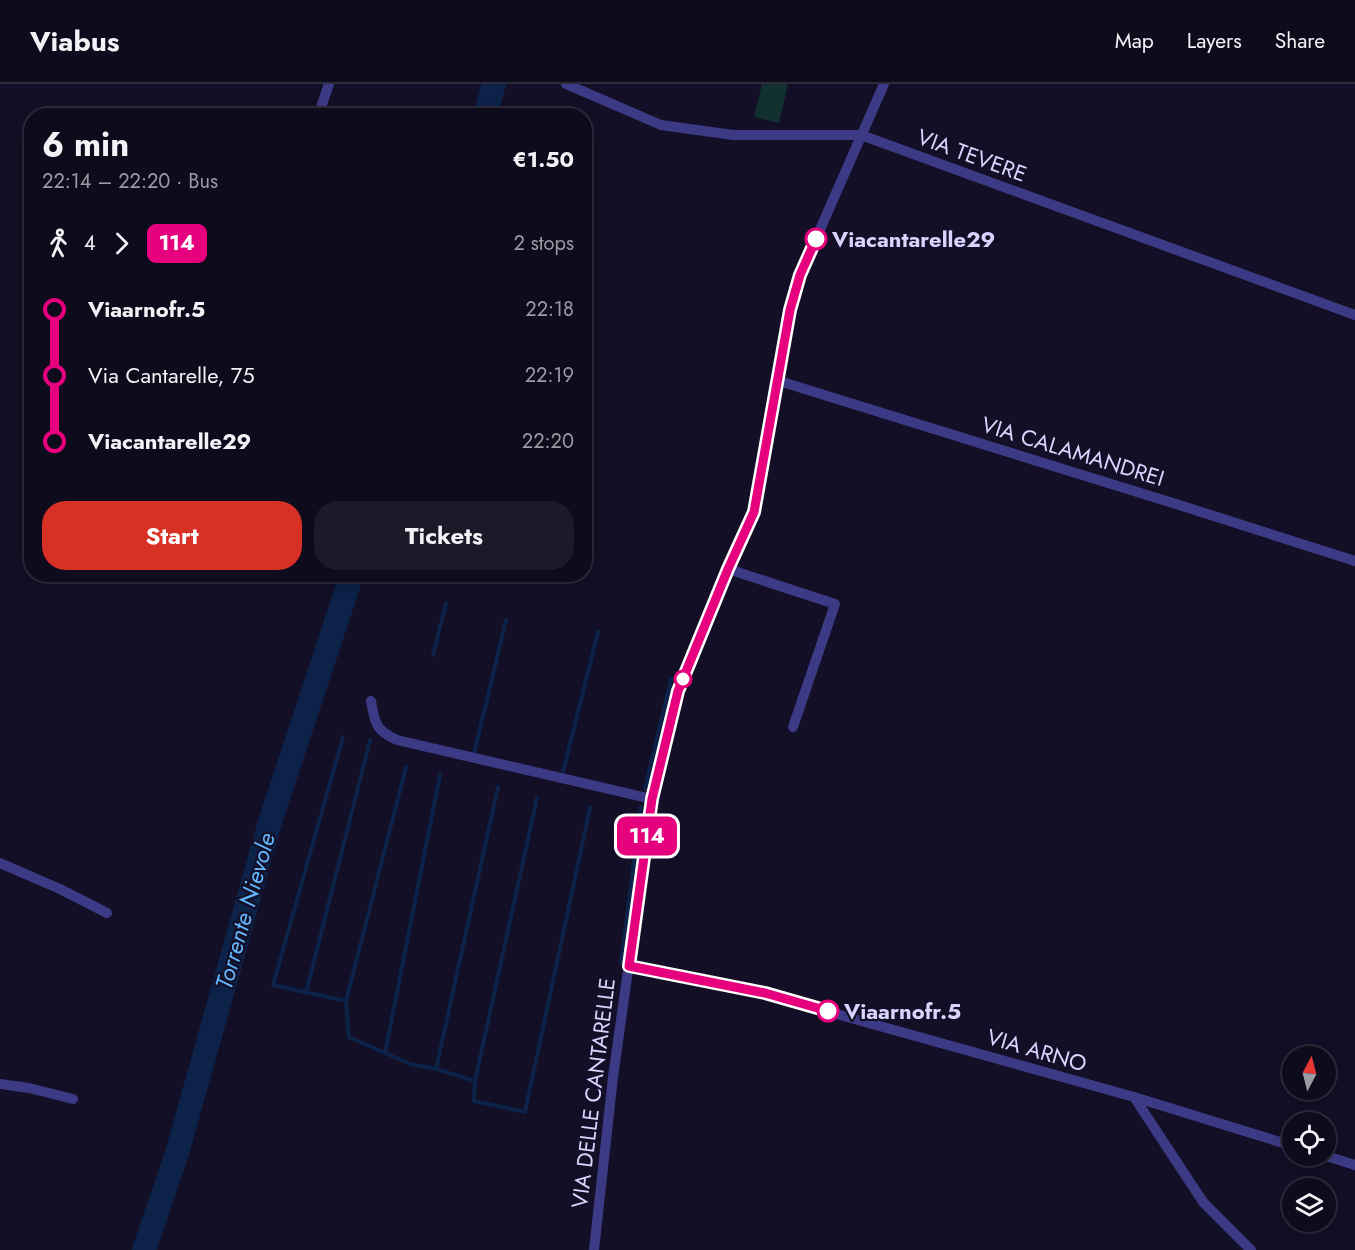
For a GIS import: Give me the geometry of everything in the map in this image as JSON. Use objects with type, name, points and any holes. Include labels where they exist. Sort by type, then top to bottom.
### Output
[{"type":"street","points":[[321,108],[329,84]]},
{"type":"street","name":"VIA TEVERE","points":[[566,84],[661,125],[733,135],[861,135],[1355,315]]},
{"type":"street","name":"VIA DELLE CANTARELLE","points":[[594,1250],[613,1077],[652,799],[678,691],[754,512],[790,310],[800,275],[884,84]]},
{"type":"street","name":"VIA CALAMANDREI","points":[[778,381],[1355,561]]},
{"type":"street","points":[[728,569],[835,604],[793,727]]},
{"type":"street","points":[[371,701],[374,719],[379,730],[397,740],[652,799]]},
{"type":"street","points":[[0,865],[60,889],[107,913]]},
{"type":"street","name":"VIA ARNO","points":[[629,966],[765,993],[1134,1097],[1282,1143]]},
{"type":"street","points":[[0,1084],[29,1088],[73,1099]]},
{"type":"street","points":[[1134,1097],[1203,1202],[1251,1250]]},
{"type":"street","points":[[1336,1159],[1355,1165]]},
{"type":"green space","points":[[762,84],[788,84],[779,123],[754,117]]},
{"type":"waterway","name":"Torrente Nievole","points":[[487,108],[494,84]]},
{"type":"waterway","name":"Torrente Nievole","points":[[144,1250],[177,1153],[270,822],[349,582]]},
{"type":"waterway","points":[[433,655],[446,603]]},
{"type":"waterway","points":[[474,754],[506,620]]},
{"type":"waterway","points":[[563,772],[598,632]]},
{"type":"waterway","points":[[645,789],[671,679]]},
{"type":"waterway","points":[[343,737],[273,985],[346,1001],[349,1037],[410,1064],[475,1081],[474,1101],[525,1112],[590,808]]},
{"type":"waterway","points":[[306,993],[370,740]]},
{"type":"waterway","points":[[346,1001],[406,767]]},
{"type":"waterway","points":[[385,1053],[440,775]]},
{"type":"waterway","points":[[436,1069],[498,787]]},
{"type":"waterway","points":[[475,1081],[537,798]]},
{"type":"waterway","points":[[621,963],[641,807]]},
{"type":"bus line","name":"114","points":[[816,239],[800,275],[790,310],[754,512],[678,691],[652,799],[629,966],[765,993],[828,1011]]},
{"type":"place","name":"Viacantarelle29","points":[[816,239]]},
{"type":"place","name":"Viaarnofr.5","points":[[828,1011]]}]
